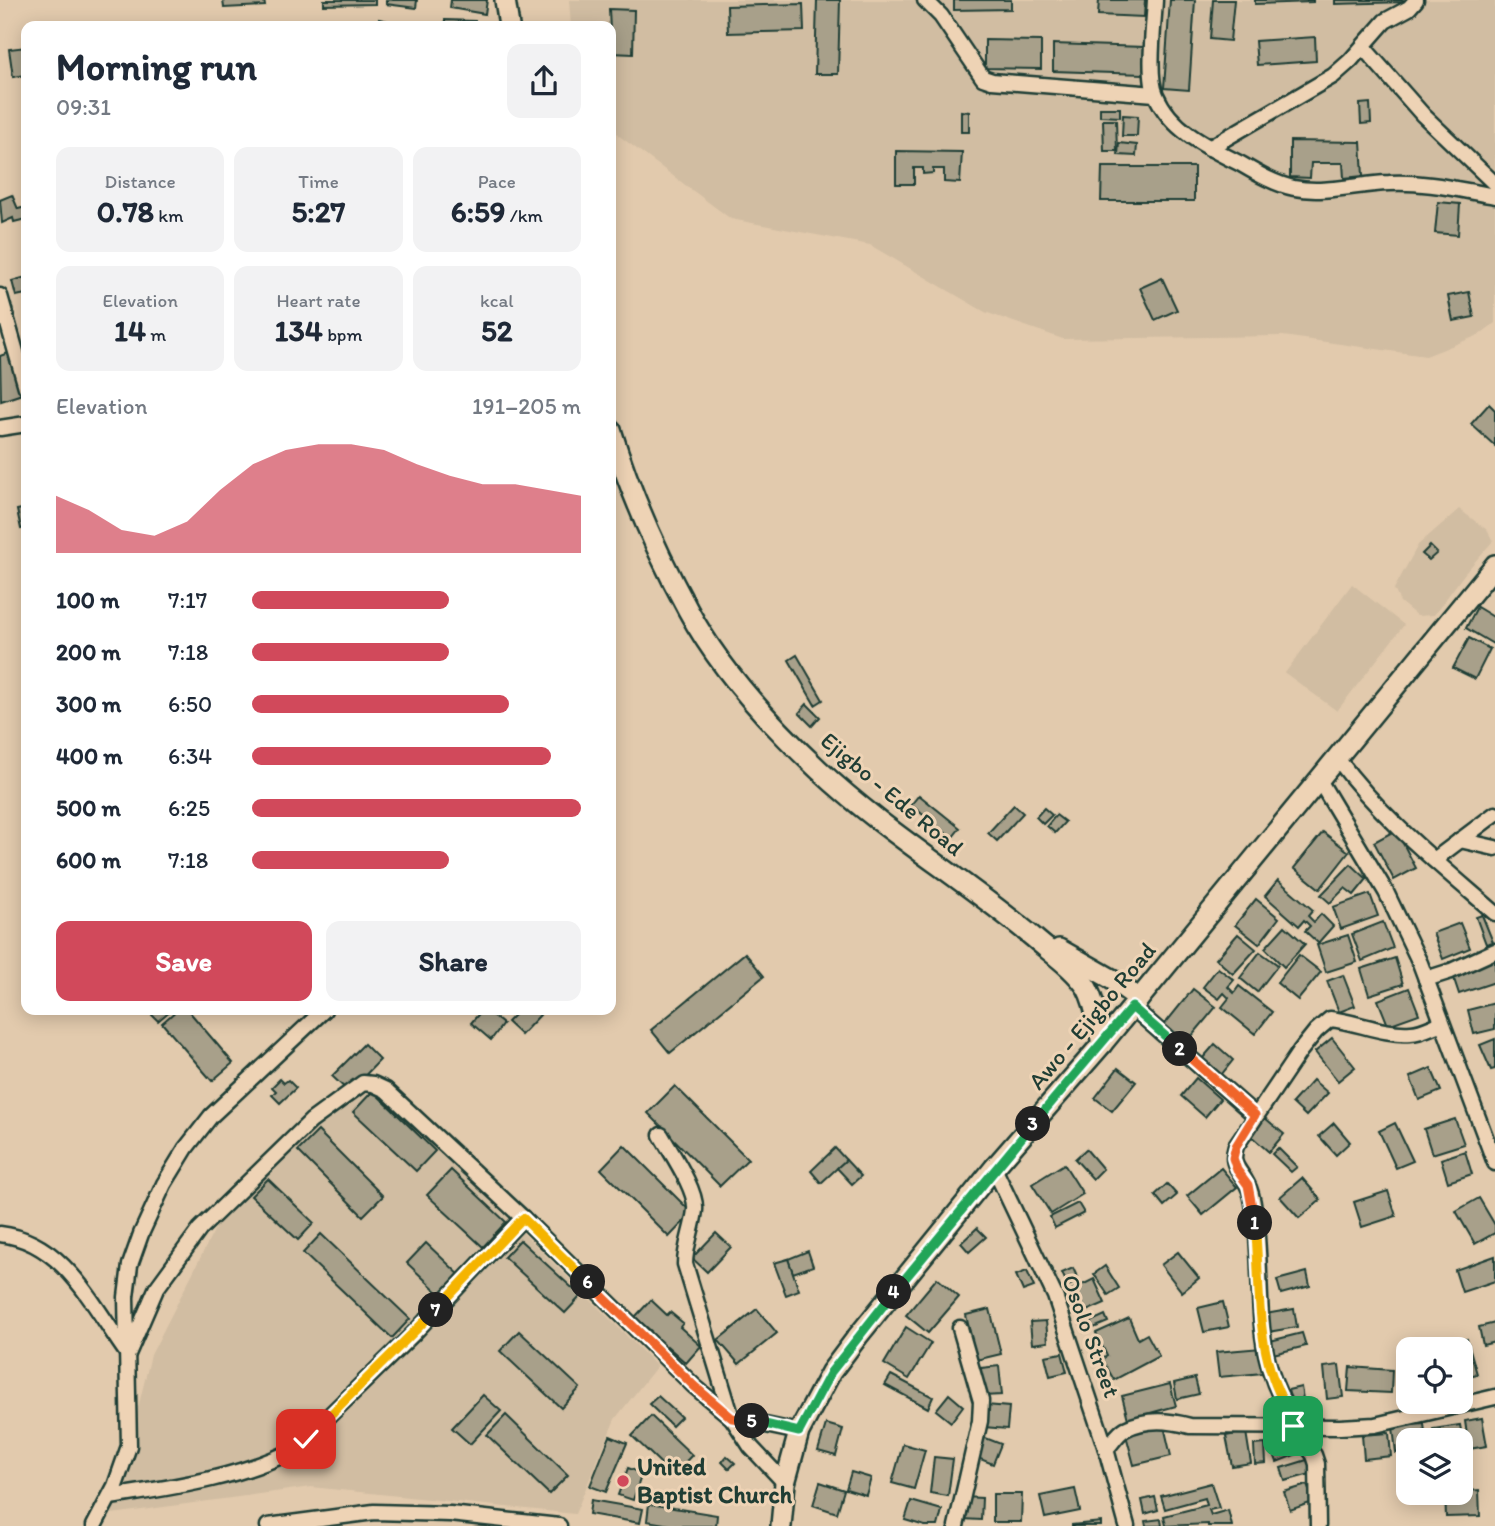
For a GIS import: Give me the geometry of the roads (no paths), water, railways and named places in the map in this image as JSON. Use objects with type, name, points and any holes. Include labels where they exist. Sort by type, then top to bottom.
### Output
[{"type":"main road","points":[[505,0],[508,21]]},
{"type":"main road","name":"Ejigbo - Ede Road","points":[[616,447],[626,480],[689,611],[726,667],[760,709],[818,769],[855,801],[1019,926],[1083,982],[1093,1004],[1102,1044]]},
{"type":"main road","name":"Awo - Ejigbo Road","points":[[782,1526],[785,1483],[799,1432],[831,1372],[994,1168],[1102,1044],[1495,565]]},
{"type":"main road","name":"Ejigbo - Ede Road","points":[[1019,926],[1110,978],[1135,1003]]},
{"type":"street","points":[[925,0],[941,16],[983,78],[992,81],[1155,94]]},
{"type":"street","points":[[1155,0],[1152,69],[1155,94],[1172,120],[1209,148],[1276,183],[1296,188],[1333,189],[1390,183],[1429,184],[1495,196]]},
{"type":"street","points":[[1209,148],[1333,76],[1385,21],[1409,8],[1416,0]]},
{"type":"street","points":[[1363,47],[1423,115],[1495,184]]},
{"type":"street","points":[[0,296],[21,370]]},
{"type":"street","points":[[0,428],[21,425]]},
{"type":"street","points":[[1337,758],[1357,786],[1434,860],[1495,913]]},
{"type":"street","points":[[1319,780],[1386,892],[1426,979],[1495,1163]]},
{"type":"street","points":[[1434,860],[1495,814]]},
{"type":"street","points":[[1461,840],[1495,848]]},
{"type":"street","points":[[1426,979],[1495,951]]},
{"type":"street","points":[[1135,1003],[1255,1115]]},
{"type":"street","points":[[94,1526],[110,1496],[129,1446],[126,1297],[130,1265],[141,1234],[164,1184],[186,1148],[211,1116],[319,1015]]},
{"type":"street","points":[[1318,1526],[1317,1464],[1274,1384],[1266,1362],[1258,1293],[1254,1209],[1248,1185],[1237,1170],[1233,1158],[1236,1146],[1255,1115],[1316,1031],[1330,1019],[1353,1022],[1385,1032],[1414,1033],[1443,1023]]},
{"type":"street","points":[[128,1354],[156,1289],[200,1229],[311,1121],[363,1083],[373,1084],[386,1090],[523,1218],[694,1386],[732,1418],[799,1432]]},
{"type":"street","points":[[661,1135],[694,1196],[695,1208],[685,1251],[685,1265],[732,1418],[751,1447],[785,1483]]},
{"type":"street","name":"Osolo Street","points":[[994,1168],[1055,1296],[1106,1449],[1127,1526]]},
{"type":"street","points":[[110,1496],[192,1485],[272,1461],[294,1450],[413,1334],[523,1218]]},
{"type":"street","points":[[0,1234],[16,1236],[44,1249],[72,1273],[128,1354]]},
{"type":"street","points":[[956,1526],[980,1421],[981,1401],[960,1328]]},
{"type":"street","points":[[1106,1449],[1124,1430],[1145,1423],[1168,1420],[1191,1426],[1375,1425],[1495,1397]]},
{"type":"street","points":[[268,1526],[374,1513],[450,1514],[559,1526]]},
{"type":"place","name":"United Baptist Church","points":[[623,1481]]}]
